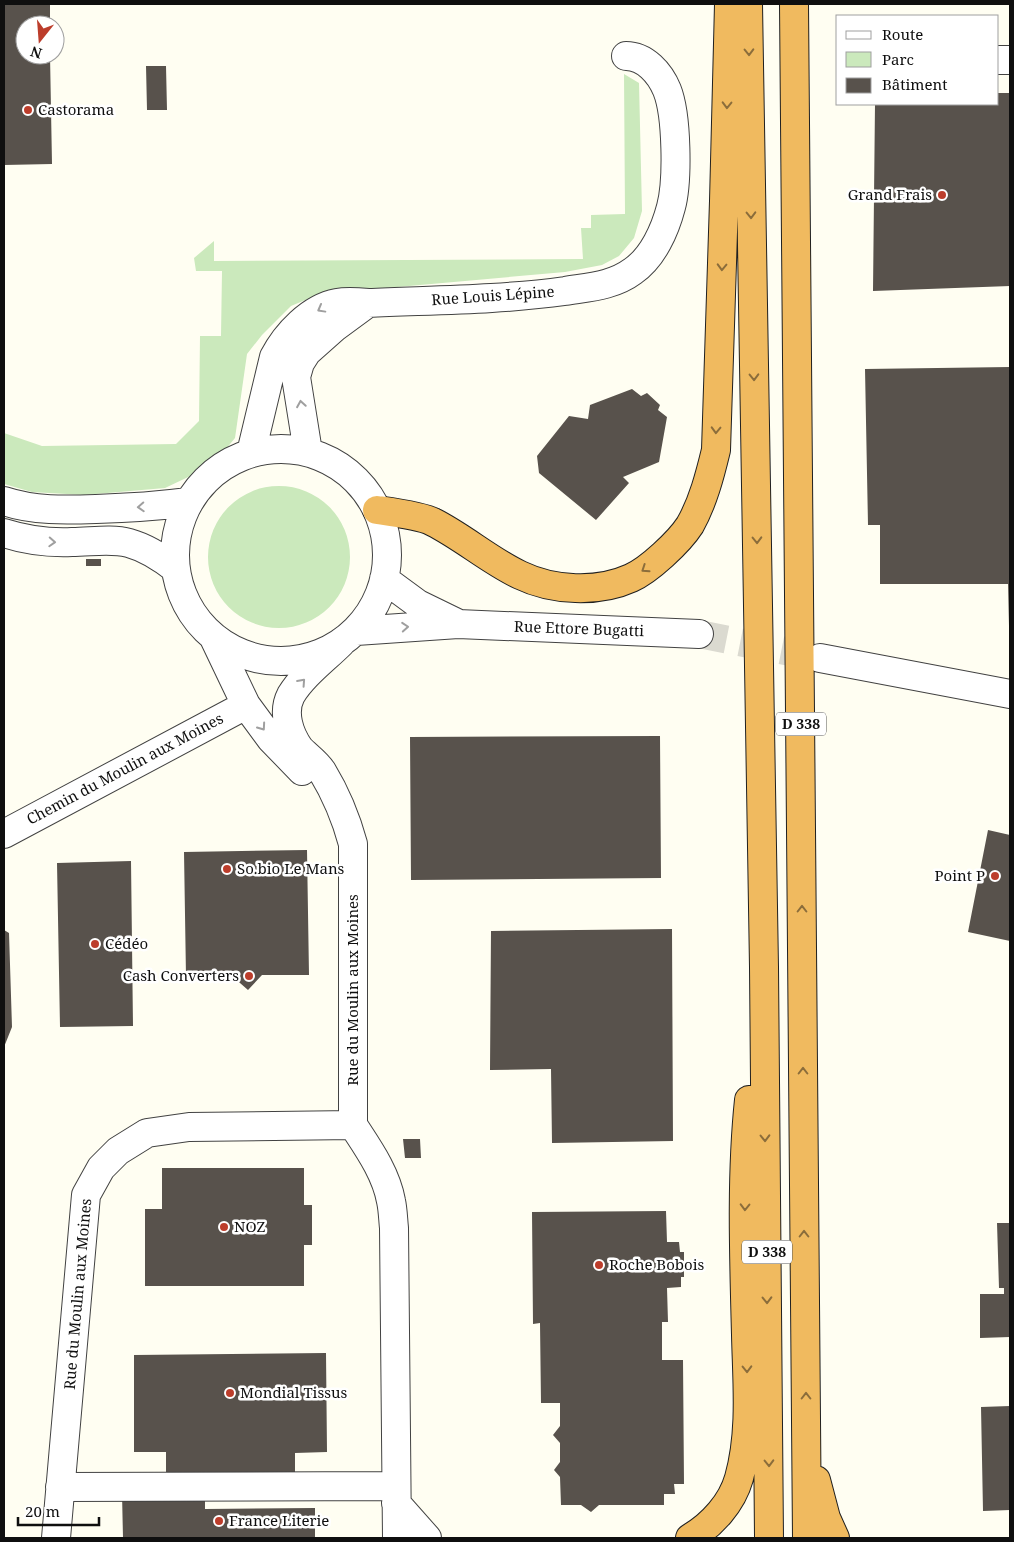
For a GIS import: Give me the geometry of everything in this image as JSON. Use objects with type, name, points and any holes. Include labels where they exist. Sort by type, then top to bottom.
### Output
[{"type":"highway","points":[[378,510],[431,521],[521,576],[557,586],[597,587],[632,578],[675,543],[689,526],[703,495],[716,450],[729,4]]},
{"type":"highway","name":"D 338","points":[[748,4],[764,967],[770,1538]]},
{"type":"highway","name":"D 338","points":[[794,4],[807,1538]]},
{"type":"highway","points":[[690,1538],[711,1522],[732,1495],[738,1479],[745,1447],[747,1410],[744,1252],[746,1125],[764,967]]},
{"type":"highway","points":[[806,1445],[826,1518],[835,1538]]},
{"type":"street","name":"Rue Louis Lépine","points":[[251,453],[274,357],[281,344],[300,324],[325,306],[338,302],[368,303],[524,296],[604,285],[620,280],[639,266],[653,249],[671,208],[675,186],[674,138],[668,90],[646,62],[636,57],[626,56]]},
{"type":"street","points":[[308,452],[296,377],[300,363],[307,352],[334,328],[368,303]]},
{"type":"street","name":"Rue du Moulin aux Moines","points":[[56,1538],[86,1194],[100,1168],[118,1151],[147,1133],[189,1127],[353,1125],[353,844],[345,816],[336,798],[321,769],[296,742],[289,727],[286,708],[299,684],[349,637],[368,616],[381,592],[384,579],[387,564],[386,536],[378,510],[360,484],[337,464],[308,452],[280,448],[251,453],[219,468],[194,493],[189,502],[178,525],[174,556],[179,587],[193,615],[214,638],[246,705],[271,739],[296,766],[336,798]]},
{"type":"street","points":[[4,501],[23,507],[65,510],[147,507],[189,502]]},
{"type":"street","points":[[4,533],[18,538],[48,542],[111,541],[128,543],[160,557],[176,569]]},
{"type":"street","name":"Rue Ettore Bugatti","points":[[384,579],[418,604],[458,624]]},
{"type":"street","name":"Rue Ettore Bugatti","points":[[349,637],[458,624],[699,634]]},
{"type":"street","points":[[214,638],[244,655],[277,661],[311,657],[349,637]]},
{"type":"street","points":[[820,658],[1010,694]]},
{"type":"street","name":"Chemin du Moulin aux Moines","points":[[4,834],[246,705]]},
{"type":"street","points":[[353,1125],[382,1174],[391,1200],[394,1228],[397,1538]]},
{"type":"street","points":[[60,1487],[396,1494]]},
{"type":"street","points":[[396,1494],[427,1538]]},
{"type":"green space","points":[[624,74],[639,83],[642,211],[634,238],[619,256],[602,265],[565,272],[330,293],[310,298],[291,306],[262,335],[247,354],[235,438],[216,461],[203,470],[165,488],[84,495],[32,492],[4,484],[4,433],[42,446],[176,444],[199,421],[200,336],[221,336],[222,271],[196,271],[194,258],[214,241],[214,261],[583,259],[581,228],[591,228],[591,215],[625,214]]},
{"type":"green space","points":[[279,486],[293,487],[306,491],[319,498],[329,507],[338,517],[345,530],[349,543],[349,571],[345,584],[338,597],[329,607],[319,616],[306,623],[293,627],[279,628],[265,627],[252,623],[239,616],[229,607],[220,597],[213,584],[209,571],[208,557],[209,543],[213,530],[220,517],[229,507],[239,498],[252,491],[265,487]]},
{"type":"building","name":"Castorama","points":[[4,4],[50,4],[50,15],[15,15],[15,65],[50,65],[52,164],[4,165]]},
{"type":"building","points":[[146,66],[166,66],[167,110],[147,110]]},
{"type":"building","name":"Grand Frais","points":[[999,93],[1010,93],[1010,286],[873,291],[875,105],[999,105]]},
{"type":"building","points":[[1010,367],[1009,626],[1008,584],[880,584],[880,525],[868,525],[865,369]]},
{"type":"building","points":[[632,389],[641,396],[647,393],[660,405],[658,410],[667,417],[659,462],[623,477],[629,483],[596,520],[539,473],[537,456],[569,416],[588,419],[590,405]]},
{"type":"building","points":[[86,559],[101,559],[101,566],[86,566]]},
{"type":"building","points":[[660,736],[661,878],[411,880],[410,737]]},
{"type":"building","name":"Point P","points":[[988,830],[1010,835],[1010,941],[968,932]]},
{"type":"building","points":[[307,850],[309,975],[262,975],[248,990],[232,976],[186,977],[184,852]]},
{"type":"building","name":"Cédéo","points":[[131,861],[133,1026],[60,1027],[57,863]]},
{"type":"building","points":[[672,929],[673,1141],[552,1143],[551,1069],[490,1070],[491,931]]},
{"type":"building","points":[[4,930],[9,933],[12,1027],[4,1047]]},
{"type":"building","points":[[403,1139],[420,1139],[421,1158],[405,1158]]},
{"type":"building","name":"NOZ","points":[[162,1168],[304,1168],[304,1205],[312,1205],[312,1245],[304,1245],[304,1286],[145,1286],[145,1209],[162,1209]]},
{"type":"building","points":[[666,1211],[667,1242],[679,1242],[680,1252],[684,1252],[684,1277],[681,1277],[681,1287],[667,1288],[668,1322],[662,1322],[662,1360],[683,1360],[684,1484],[674,1484],[675,1494],[664,1494],[664,1505],[599,1505],[591,1512],[581,1505],[561,1505],[560,1477],[554,1470],[560,1462],[560,1443],[553,1435],[560,1426],[560,1403],[541,1403],[540,1323],[533,1324],[532,1212]]},
{"type":"building","points":[[997,1223],[1010,1223],[1010,1337],[980,1338],[980,1294],[1004,1294],[1004,1288],[999,1288]]},
{"type":"building","name":"Mondial Tissus","points":[[326,1353],[327,1452],[295,1453],[295,1472],[166,1473],[166,1452],[134,1452],[134,1355]]},
{"type":"building","points":[[1010,1406],[1010,1510],[983,1511],[981,1407]]},
{"type":"building","name":"France Literie","points":[[205,1492],[205,1509],[315,1508],[315,1538],[123,1538],[122,1493]]},
{"type":"tunnel","points":[[699,634],[820,658]]},
{"type":"place","name":"Castorama","points":[[28,110]]},
{"type":"place","name":"Grand Frais","points":[[942,195]]},
{"type":"place","name":"So.bio Le Mans","points":[[227,869]]},
{"type":"place","name":"Point P","points":[[995,876]]},
{"type":"place","name":"Cédéo","points":[[95,944]]},
{"type":"place","name":"Cash Converters","points":[[249,976]]},
{"type":"place","name":"NOZ","points":[[224,1227]]},
{"type":"place","name":"Roche Bobois","points":[[599,1265]]},
{"type":"place","name":"Mondial Tissus","points":[[230,1393]]},
{"type":"place","name":"France Literie","points":[[219,1521]]}]
